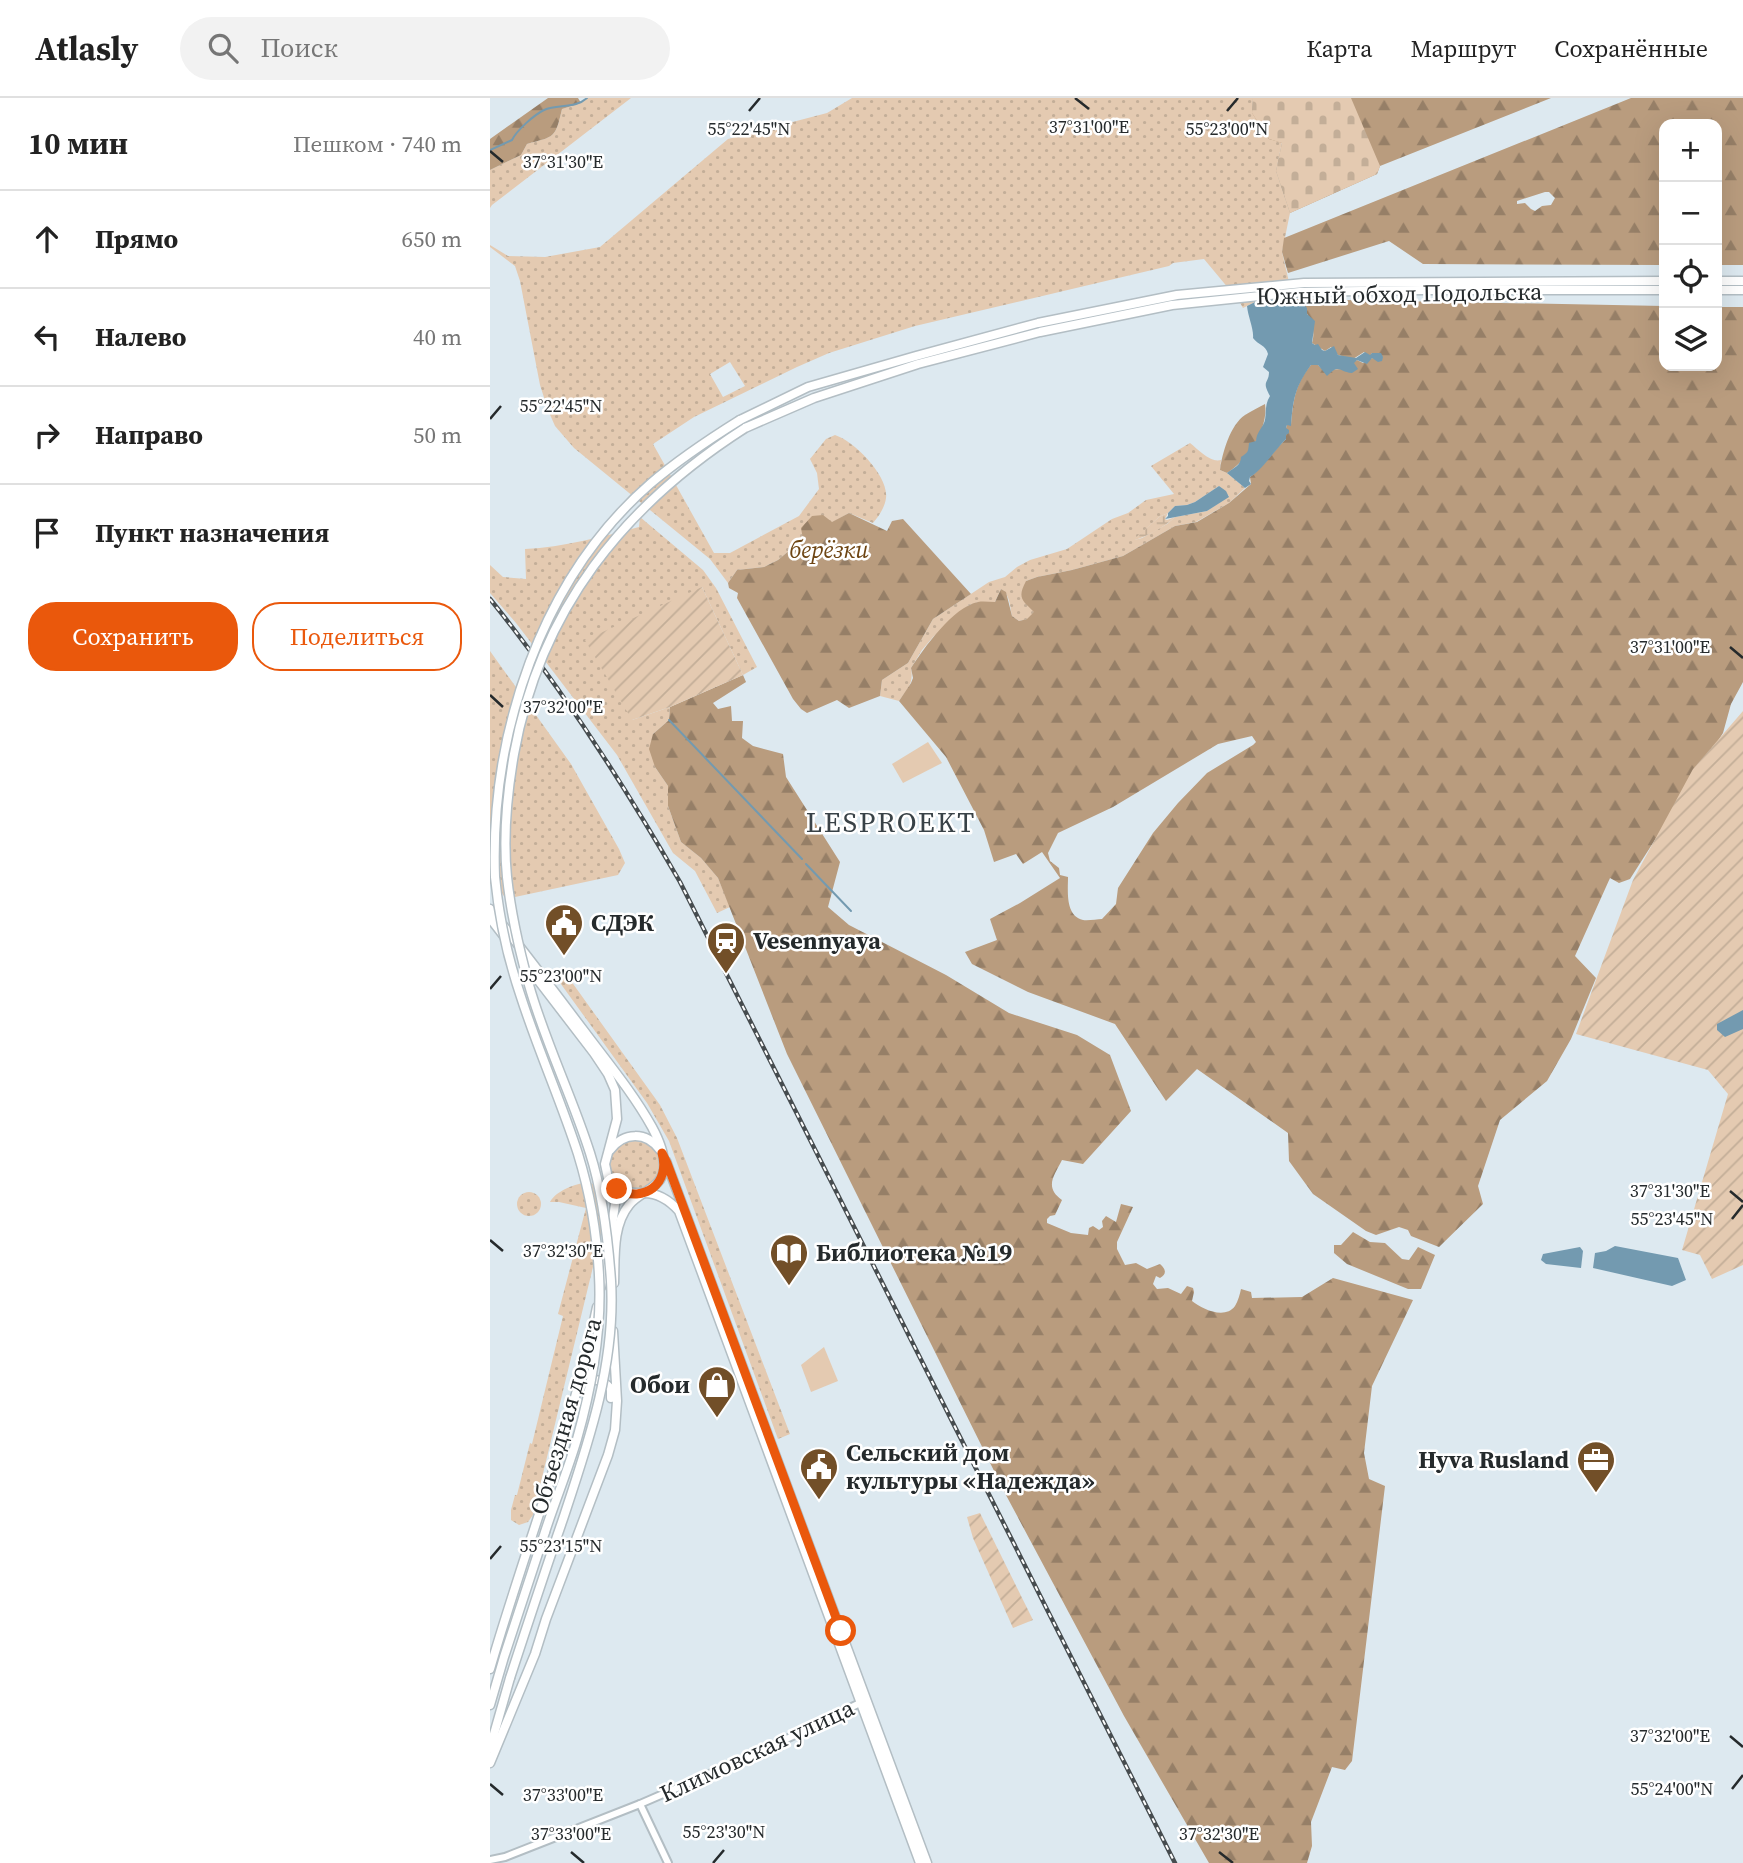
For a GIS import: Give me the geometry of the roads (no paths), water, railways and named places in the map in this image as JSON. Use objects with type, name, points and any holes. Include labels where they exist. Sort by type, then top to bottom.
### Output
[{"type":"main road","name":"Южный обход Подольска","points":[[490,1704],[576,1441],[589,1393],[599,1307],[595,1237],[584,1177],[521,998],[503,928],[495,878],[494,834],[498,773],[522,676],[540,634],[556,600],[575,570],[620,513],[648,486],[697,447],[808,387],[1038,323],[1177,295],[1304,283],[1659,281]]},
{"type":"main road","points":[[1722,281],[1743,281]]},
{"type":"main road","name":"Южный обход Подольска","points":[[490,1748],[510,1678],[588,1444],[604,1381],[610,1331],[611,1283],[602,1199],[590,1153],[531,990],[516,936],[507,875],[506,844],[510,775],[517,734],[532,684],[550,638],[568,604],[606,549],[630,520],[684,470],[743,424],[918,364],[1040,332],[1172,305],[1300,292],[1659,290]]},
{"type":"main road","points":[[1722,290],[1743,290]]},
{"type":"main road","points":[[490,909],[626,1087],[653,1128],[664,1160],[663,1174],[656,1186],[644,1193]]},
{"type":"main road","points":[[490,918],[608,1074],[615,1090],[617,1106],[617,1119],[607,1156],[606,1171],[612,1184],[630,1194],[644,1193],[666,1199],[679,1211],[927,1863]]},
{"type":"main road","points":[[610,1150],[621,1139],[637,1136],[652,1141],[667,1163],[864,1701],[920,1863]]},
{"type":"main road","name":"Объездная дорога","points":[[490,1670],[567,1423],[591,1333],[610,1240],[615,1204],[612,1184]]},
{"type":"main road","name":"Объездная дорога","points":[[490,1763],[535,1654],[615,1430],[615,1250],[619,1228],[628,1206],[644,1193]]},
{"type":"main road","points":[[567,1423],[582,1385],[594,1379],[600,1380],[611,1389],[610,1426],[599,1480]]},
{"type":"street","name":"Климовская улица","points":[[490,1860],[505,1857],[640,1804],[760,1752],[864,1701]]},
{"type":"street","points":[[640,1804],[668,1863]]},
{"type":"water","points":[[1257,301],[1301,301],[1307,308],[1307,314],[1315,321],[1312,343],[1318,344],[1322,350],[1334,346],[1338,355],[1356,358],[1365,352],[1370,355],[1381,353],[1382,361],[1378,362],[1372,358],[1367,364],[1357,360],[1354,363],[1358,369],[1352,373],[1337,369],[1327,376],[1318,365],[1311,365],[1296,394],[1291,426],[1287,425],[1286,428],[1289,433],[1286,439],[1250,477],[1251,484],[1245,488],[1227,473],[1238,465],[1241,457],[1248,451],[1249,443],[1256,441],[1270,396],[1266,385],[1269,372],[1263,367],[1268,354],[1253,338],[1247,306]]},
{"type":"water","points":[[1219,486],[1229,497],[1207,511],[1165,519],[1175,506],[1195,502]]},
{"type":"water","points":[[1743,1010],[1743,1029],[1725,1037],[1717,1030],[1717,1024]]},
{"type":"water","points":[[1615,1246],[1678,1258],[1686,1280],[1672,1286],[1593,1268],[1595,1253]]},
{"type":"water","points":[[1580,1247],[1583,1251],[1581,1268],[1546,1264],[1541,1260],[1543,1254]]},
{"type":"waterway","points":[[490,150],[512,140],[526,123],[544,110],[577,104],[587,98]]},
{"type":"waterway","points":[[669,720],[802,859]]},
{"type":"waterway","points":[[806,864],[851,911]]},
{"type":"railway","points":[[490,599],[591,737],[680,882],[1175,1863]]},
{"type":"place","name":"СДЭК","points":[[564,957]]},
{"type":"place","name":"Vesennyaya","points":[[726,975]]},
{"type":"place","name":"Библиотека №19","points":[[789,1287]]},
{"type":"place","name":"Обои","points":[[717,1419]]},
{"type":"place","name":"Hyva Rusland","points":[[1596,1494]]},
{"type":"place","name":"Сельский дом культуры «Надежда»","points":[[819,1501]]},
{"type":"district","name":"LESPROEKT","points":[[891,822]]},
{"type":"park label","name":"берёзки","points":[[829,550]]}]
